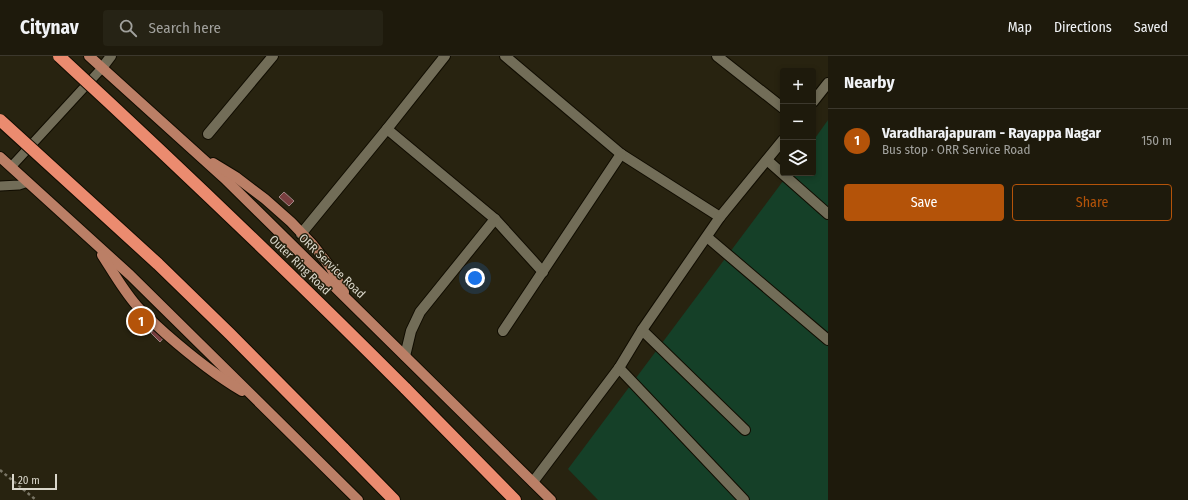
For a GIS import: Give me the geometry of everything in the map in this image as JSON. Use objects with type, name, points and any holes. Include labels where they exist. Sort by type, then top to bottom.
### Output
[{"type":"highway","name":"Outer Ring Road","points":[[59,56],[220,206],[309,292],[515,500]]},
{"type":"highway","points":[[0,120],[158,264],[230,334],[394,500]]},
{"type":"main road","name":"ORR Service Road","points":[[89,56],[224,178],[551,500]]},
{"type":"main road","points":[[190,148],[236,177],[265,199],[290,222],[313,245],[330,268],[350,303]]},
{"type":"main road","points":[[0,157],[130,275],[358,500]]},
{"type":"main road","points":[[96,245],[120,283],[137,306],[152,321],[203,365],[258,401]]},
{"type":"street","points":[[102,68],[111,56]]},
{"type":"street","points":[[208,134],[274,56]]},
{"type":"street","points":[[301,234],[445,56]]},
{"type":"street","points":[[505,56],[621,154],[720,217]]},
{"type":"street","points":[[717,56],[780,106]]},
{"type":"street","points":[[816,98],[828,83]]},
{"type":"street","points":[[387,129],[495,219],[543,272]]},
{"type":"street","points":[[533,482],[619,368],[642,330],[720,217],[780,144]]},
{"type":"street","points":[[503,331],[621,154]]},
{"type":"street","points":[[767,160],[828,214]]},
{"type":"street","points":[[405,356],[411,331],[420,312],[495,219]]},
{"type":"street","points":[[707,237],[828,340]]},
{"type":"street","points":[[642,330],[745,430]]},
{"type":"street","points":[[619,368],[744,500]]},
{"type":"lane","points":[[11,167],[102,68]]},
{"type":"lane","points":[[0,186],[19,185],[28,182]]},
{"type":"path","points":[[0,470],[36,500]]},
{"type":"green space","points":[[828,120],[828,500],[598,500],[568,469],[787,176],[816,176],[816,137]]},
{"type":"building","points":[[284,192],[294,201],[289,206],[279,197]]},
{"type":"building","points":[[155,328],[164,337],[160,342],[151,333]]},
{"type":"place","name":"Varadharajapuram - Rayappa Nagar","points":[[141,321]]}]
